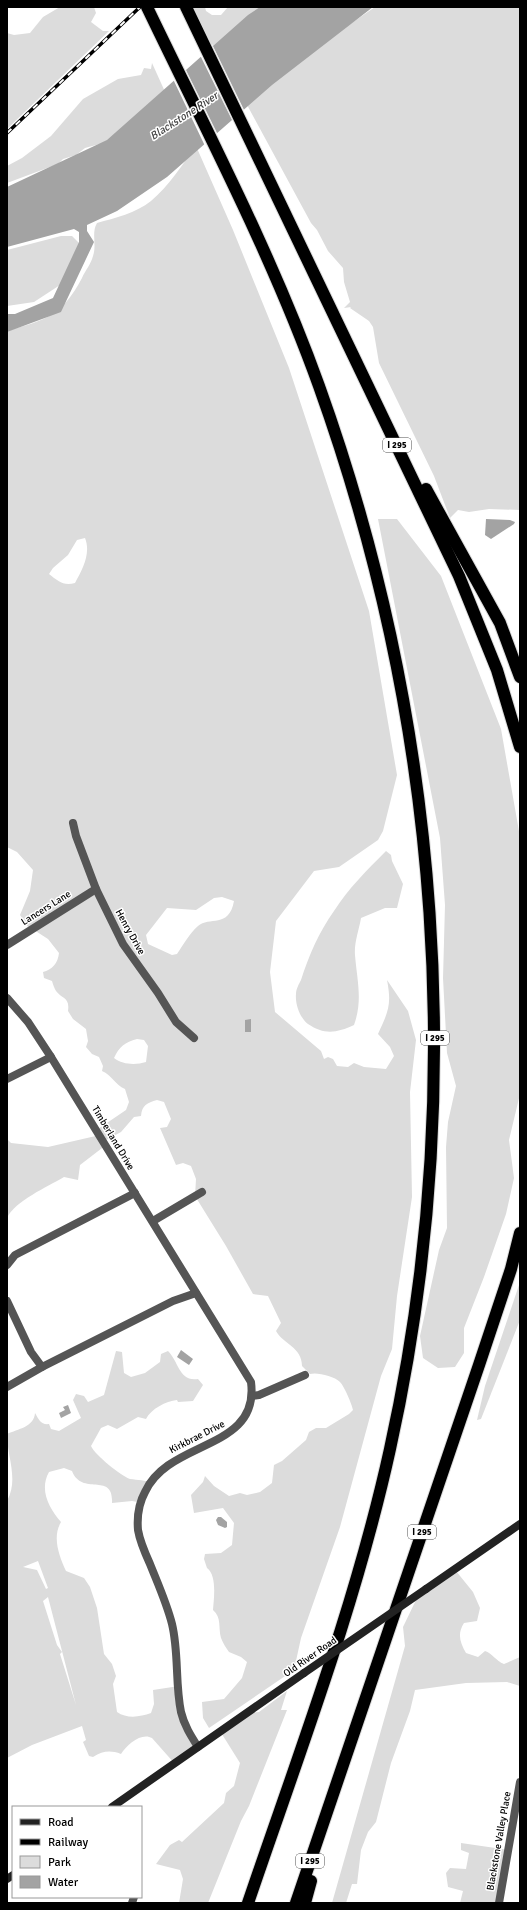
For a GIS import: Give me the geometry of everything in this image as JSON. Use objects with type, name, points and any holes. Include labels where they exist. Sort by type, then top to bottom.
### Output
[{"type":"highway","name":"I 295","points":[[147,7],[272,269],[316,379],[351,481],[378,577],[403,694],[421,812],[431,930],[435,1049],[432,1143],[422,1256],[408,1356],[390,1449],[371,1529],[351,1596],[248,1903]]},
{"type":"highway","name":"I 295","points":[[186,7],[373,394],[472,605],[497,670],[520,747]]},
{"type":"highway","points":[[373,394],[500,623],[520,677]]},
{"type":"highway","name":"I 295","points":[[296,1903],[479,1365],[519,1238]]},
{"type":"highway","points":[[305,1903],[325,1819]]},
{"type":"main road","name":"Old River Road","points":[[113,1806],[520,1524]]},
{"type":"street","name":"Henry Drive","points":[[73,823],[76,836],[96,889],[130,956],[158,993],[176,1022],[194,1038]]},
{"type":"street","name":"Lancers Lane","points":[[7,945],[96,889]]},
{"type":"street","name":"Timberland Drive","points":[[7,998],[28,1022],[51,1057],[196,1293]]},
{"type":"street","points":[[7,1079],[51,1057]]},
{"type":"street","points":[[153,1221],[202,1192]]},
{"type":"street","points":[[7,1265],[15,1255],[135,1193]]},
{"type":"street","points":[[7,1387],[42,1367],[173,1300],[196,1293]]},
{"type":"street","name":"Kirkbrae Drive","points":[[196,1293],[251,1382],[252,1396],[250,1409],[242,1422],[236,1428],[168,1464],[156,1475],[144,1492],[139,1511],[140,1539],[164,1599],[172,1625],[176,1648],[181,1712],[186,1726],[198,1747]]},
{"type":"street","points":[[7,1301],[31,1352],[42,1367]]},
{"type":"street","points":[[252,1396],[259,1395],[305,1375]]},
{"type":"street","name":"Blackstone Valley Place","points":[[498,1903],[520,1782]]},
{"type":"green space","points":[[60,7],[94,7],[96,13],[91,22],[103,31],[109,31],[7,129],[7,33],[14,35],[30,33],[43,17]]},
{"type":"green space","points":[[187,7],[205,7],[206,11],[212,15],[221,15],[228,7],[266,7],[212,55]]},
{"type":"green space","points":[[375,7],[520,7],[520,510],[489,509],[469,512],[458,510],[450,518],[434,476],[379,363],[373,327],[369,321],[350,308],[351,307],[344,308],[350,302],[344,282],[343,268],[328,251],[317,230],[311,223],[246,103],[280,72]]},
{"type":"green space","points":[[152,63],[166,94],[107,142],[85,148],[76,155],[63,159],[58,164],[7,183],[7,166],[22,158],[51,136],[83,99],[118,79],[141,75],[144,68],[151,69]]},
{"type":"green space","points":[[196,146],[233,230],[289,368],[369,611],[397,775],[383,831],[378,840],[339,867],[314,871],[276,921],[270,972],[275,1012],[321,1051],[324,1059],[328,1057],[333,1059],[337,1066],[348,1067],[354,1063],[364,1067],[386,1069],[394,1056],[390,1047],[378,1034],[389,1002],[387,980],[408,1011],[416,1040],[410,1092],[412,1197],[397,1296],[392,1349],[381,1376],[340,1527],[301,1638],[294,1670],[209,1728],[203,1718],[202,1702],[224,1699],[242,1678],[247,1662],[241,1657],[229,1652],[221,1638],[219,1619],[213,1610],[214,1581],[204,1559],[205,1554],[221,1553],[232,1545],[234,1523],[223,1508],[194,1513],[191,1495],[203,1482],[205,1476],[214,1486],[229,1496],[240,1493],[247,1495],[260,1492],[272,1483],[274,1465],[282,1461],[306,1440],[309,1432],[316,1428],[326,1428],[353,1410],[348,1395],[340,1382],[325,1375],[310,1374],[302,1366],[299,1354],[276,1331],[281,1323],[268,1296],[253,1294],[226,1246],[195,1196],[196,1179],[191,1166],[183,1163],[176,1165],[160,1128],[167,1127],[171,1119],[164,1102],[157,1100],[148,1103],[144,1107],[141,1116],[134,1117],[121,1132],[106,1140],[98,1129],[126,1110],[129,1102],[125,1089],[102,1071],[103,1066],[99,1057],[92,1054],[86,1047],[88,1041],[86,1029],[73,1019],[68,1011],[67,1001],[58,994],[52,981],[44,978],[43,972],[54,966],[59,953],[48,939],[34,930],[30,930],[20,915],[30,891],[33,870],[17,852],[7,847],[7,331],[42,319],[60,309],[75,291],[91,262],[94,252],[94,231],[97,223],[132,212],[151,201],[169,182]],"holes":[[[85,538],[87,544],[87,555],[75,583],[67,584],[58,581],[49,574],[53,568],[68,555],[77,540]],[[222,897],[234,901],[228,915],[223,919],[202,923],[198,926],[177,954],[172,955],[148,944],[146,935],[167,908],[196,910],[214,898]],[[133,1040],[144,1040],[148,1046],[146,1062],[130,1064],[121,1062],[114,1058],[118,1051],[126,1043]]]},
{"type":"green space","points":[[61,236],[72,236],[79,243],[60,285],[34,302],[7,306],[7,250]]},
{"type":"green space","points":[[378,519],[397,519],[441,576],[501,729],[520,837],[520,1094],[509,1140],[514,1178],[506,1214],[464,1328],[464,1353],[455,1367],[438,1368],[423,1358],[420,1336],[439,1250],[447,1228],[446,1147],[448,1122],[456,1086],[447,1053],[443,978],[445,905],[440,838]]},
{"type":"green space","points":[[386,851],[391,855],[392,861],[403,884],[397,908],[385,908],[361,918],[355,950],[359,998],[357,1016],[354,1025],[342,1030],[331,1032],[314,1028],[300,1015],[296,1002],[297,988],[307,962],[324,927],[339,903]]},
{"type":"green space","points":[[100,1135],[106,1145],[80,1165],[78,1180],[64,1177],[24,1200],[11,1212],[7,1218],[7,1139],[11,1143],[48,1147]]},
{"type":"green space","points":[[520,1282],[520,1320],[481,1419],[477,1420],[485,1386]]},
{"type":"green space","points":[[116,1351],[122,1352],[124,1373],[131,1377],[145,1373],[160,1362],[161,1354],[168,1351],[183,1374],[192,1379],[198,1379],[203,1385],[193,1401],[178,1402],[177,1400],[168,1402],[151,1412],[146,1419],[138,1417],[117,1429],[108,1425],[101,1428],[91,1446],[103,1460],[126,1477],[152,1483],[143,1503],[132,1501],[112,1503],[111,1494],[108,1488],[83,1482],[77,1479],[72,1471],[64,1468],[49,1472],[45,1485],[45,1492],[49,1505],[61,1522],[58,1528],[57,1540],[63,1565],[66,1571],[84,1578],[90,1587],[97,1608],[104,1654],[112,1664],[116,1676],[113,1684],[117,1712],[125,1716],[134,1717],[151,1713],[154,1704],[153,1690],[179,1686],[183,1717],[199,1746],[175,1764],[152,1738],[148,1737],[135,1740],[127,1746],[121,1754],[107,1752],[100,1753],[93,1757],[89,1756],[83,1742],[86,1740],[82,1726],[32,1745],[7,1758],[7,1501],[12,1484],[12,1468],[7,1443],[7,1434],[29,1424],[34,1418],[35,1413],[42,1423],[49,1424],[51,1429],[59,1431],[81,1418],[73,1400],[76,1394],[84,1396],[88,1402],[104,1395]],"holes":[[[38,1561],[48,1588],[46,1589],[37,1570],[23,1567]],[[48,1597],[76,1705],[60,1654],[62,1652],[57,1645],[43,1601]]]},
{"type":"green space","points":[[456,1571],[473,1592],[480,1608],[477,1621],[464,1623],[462,1627],[460,1638],[466,1653],[478,1657],[485,1651],[504,1664],[520,1657],[520,1686],[507,1682],[466,1683],[415,1690],[410,1711],[391,1763],[376,1822],[368,1832],[361,1850],[357,1884],[352,1884],[346,1903],[332,1903],[405,1646],[403,1627],[416,1600]]},
{"type":"green space","points":[[287,1691],[281,1710],[287,1710],[208,1903],[179,1903],[183,1879],[180,1870],[156,1864],[170,1845],[179,1840],[182,1842],[224,1803],[226,1793],[234,1786],[240,1763],[220,1731],[247,1713],[259,1712]]},
{"type":"green space","points":[[461,1843],[509,1850],[501,1903],[460,1903],[463,1891],[448,1887],[446,1873],[450,1868],[466,1869],[469,1853],[461,1850]]},
{"type":"water","name":"Blackstone River","points":[[260,7],[373,7],[272,85],[167,177],[117,211],[87,225],[87,231],[94,242],[61,312],[7,332],[7,314],[15,314],[53,298],[79,242],[79,232],[74,229],[7,247],[7,187],[107,140],[248,15]]},
{"type":"water","points":[[486,519],[510,520],[515,522],[491,539],[485,535]]},
{"type":"water","points":[[251,1019],[251,1032],[245,1032],[245,1020]]},
{"type":"water","points":[[181,1350],[193,1359],[189,1365],[177,1357]]},
{"type":"water","points":[[68,1405],[71,1413],[61,1418],[59,1413],[65,1410],[63,1407]]},
{"type":"water","points":[[218,1517],[221,1517],[227,1522],[227,1527],[225,1528],[218,1525],[216,1520]]},
{"type":"pier","points":[[212,44],[245,112],[233,122],[200,55]]},
{"type":"pier","points":[[185,68],[218,135],[205,146],[173,79]]},
{"type":"railway","points":[[7,133],[140,7]]}]
